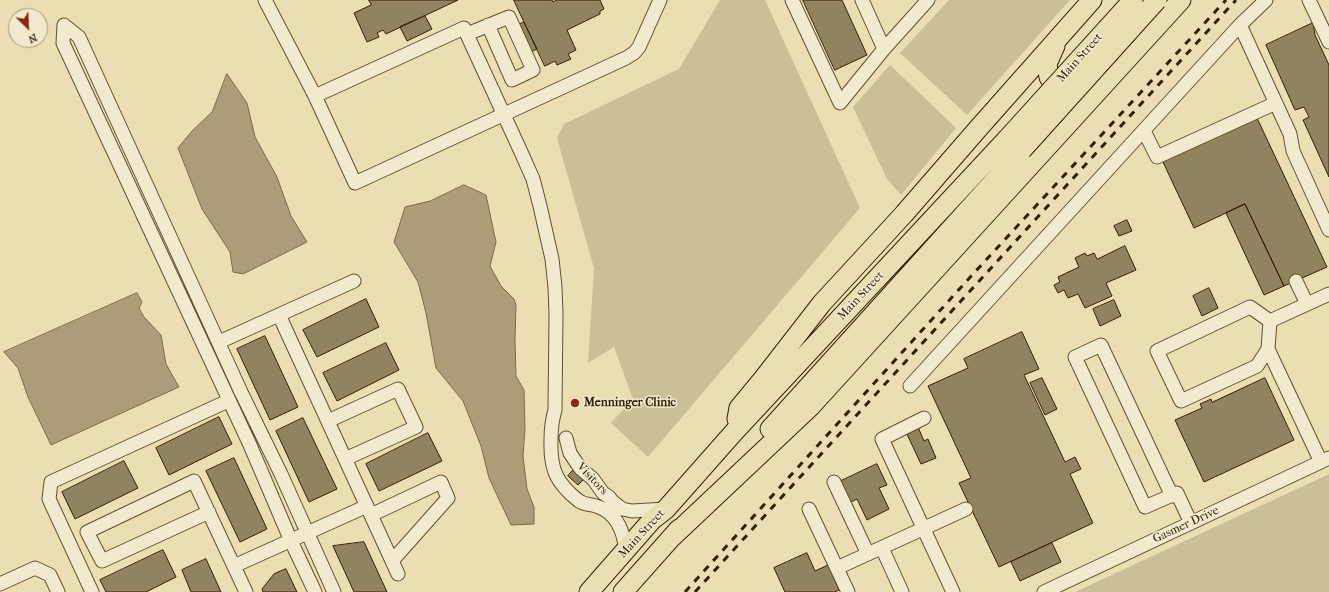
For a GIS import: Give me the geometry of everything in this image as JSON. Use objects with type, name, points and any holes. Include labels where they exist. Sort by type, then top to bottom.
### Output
[{"type":"highway","points":[[735,431],[739,408],[763,380],[822,303],[904,214],[968,139],[1092,0]]},
{"type":"highway","name":"Main Street","points":[[623,592],[1014,145],[1133,0]]},
{"type":"highway","name":"Main Street","points":[[589,592],[626,552],[652,520],[666,509],[735,431],[1157,0]]},
{"type":"highway","points":[[672,537],[811,406],[1181,0]]},
{"type":"highway","points":[[1060,36],[1047,64],[1049,77],[1057,88],[1070,93],[1090,91],[1127,60]]},
{"type":"street","points":[[265,0],[315,96],[355,183],[626,58],[639,47],[660,0]]},
{"type":"street","points":[[792,0],[840,103],[884,49],[928,0]]},
{"type":"street","points":[[862,0],[884,49]]},
{"type":"street","points":[[910,386],[1240,25],[1266,0]]},
{"type":"street","points":[[1309,0],[1329,42]]},
{"type":"street","points":[[315,592],[250,445],[228,401],[63,43],[64,25],[79,37],[334,592]]},
{"type":"street","points":[[1240,25],[1290,134],[1293,150],[1329,230]]},
{"type":"street","points":[[467,34],[488,26]]},
{"type":"street","points":[[315,96],[464,28],[533,179],[552,259],[556,314],[555,410],[552,420],[550,454],[556,474],[562,485],[579,501],[589,506],[606,504],[627,511],[666,509]]},
{"type":"street","points":[[1144,131],[1157,157],[1276,103]]},
{"type":"street","points":[[1297,280],[1308,304]]},
{"type":"street","points":[[219,342],[354,281]]},
{"type":"street","points":[[1270,321],[1329,294]]},
{"type":"street","points":[[1250,307],[1270,321],[1268,349],[1257,366],[1181,401],[1157,351],[1250,307]]},
{"type":"street","points":[[279,315],[398,574]]},
{"type":"street","points":[[1172,496],[1101,345],[1075,357],[1145,507],[1172,496],[1177,493],[1191,523]]},
{"type":"street","points":[[1268,349],[1325,460]]},
{"type":"street","points":[[328,421],[398,388],[416,427],[345,459]]},
{"type":"street","points":[[92,592],[49,499],[51,482],[228,401]]},
{"type":"street","points":[[555,410],[566,438],[600,476],[609,491],[606,504],[619,525],[626,552]]},
{"type":"street","points":[[924,418],[882,439],[953,592]]},
{"type":"street","name":"Gasmer Drive","points":[[1044,592],[1325,460]]},
{"type":"street","points":[[209,512],[102,562],[87,532],[194,482],[209,512],[246,592]]},
{"type":"street","points":[[234,566],[307,533],[369,511],[441,482],[448,498],[392,561]]},
{"type":"street","points":[[834,482],[868,554]]},
{"type":"street","points":[[837,568],[966,509]]},
{"type":"street","points":[[809,510],[848,592]]},
{"type":"street","points":[[882,548],[902,592]]},
{"type":"street","points":[[0,584],[35,568],[50,575],[58,592]]},
{"type":"shaded area","points":[[720,0],[765,0],[860,208],[648,457],[611,423],[633,399],[614,347],[588,363],[594,268],[557,138],[564,124],[679,69]]},
{"type":"shaded area","points":[[949,0],[1070,0],[967,115],[900,53]]},
{"type":"shaded area","points":[[890,65],[956,128],[901,195],[887,179],[853,107]]},
{"type":"shaded area","points":[[227,74],[247,103],[255,137],[277,177],[291,216],[307,242],[243,274],[233,272],[230,252],[202,209],[178,148],[192,131],[212,112]]},
{"type":"shaded area","points":[[464,185],[486,195],[496,242],[490,266],[501,286],[514,299],[516,305],[516,376],[524,390],[525,428],[523,456],[527,489],[534,507],[534,524],[511,525],[489,478],[481,446],[463,401],[436,368],[426,313],[418,282],[394,242],[405,207],[430,201]]},
{"type":"shaded area","points":[[137,293],[142,302],[139,308],[144,317],[161,335],[166,364],[179,387],[51,445],[28,397],[18,368],[4,352]]},
{"type":"shaded area","points":[[1329,474],[1329,592],[1075,592]]},
{"type":"building","points":[[369,0],[458,0],[386,34],[383,30],[377,33],[379,37],[367,42],[354,13],[371,5]]},
{"type":"building","points":[[514,0],[552,0],[553,2],[556,0],[600,0],[604,9],[600,11],[600,14],[567,30],[576,50],[568,54],[571,59],[557,65],[555,61],[545,66]]},
{"type":"building","points":[[803,0],[842,0],[867,55],[835,70]]},
{"type":"building","points":[[425,16],[432,29],[407,41],[400,27]]},
{"type":"building","points":[[524,22],[537,49],[523,56],[511,29]]},
{"type":"building","points":[[1313,23],[1315,35],[1329,65],[1329,177],[1303,120],[1309,117],[1304,107],[1295,110],[1266,45]]},
{"type":"building","points":[[1257,118],[1327,267],[1284,286],[1245,204],[1194,228],[1163,162]]},
{"type":"building","points":[[1245,204],[1284,286],[1264,295],[1226,213]]},
{"type":"building","points":[[1127,220],[1132,231],[1119,236],[1114,226]]},
{"type":"building","points":[[1125,246],[1136,270],[1106,283],[1112,296],[1085,308],[1078,294],[1068,298],[1064,290],[1058,293],[1054,285],[1060,282],[1058,277],[1079,267],[1075,258],[1085,253],[1087,256],[1094,253],[1097,259]]},
{"type":"building","points":[[1209,288],[1218,308],[1202,316],[1193,296]]},
{"type":"building","points":[[366,299],[379,327],[317,357],[303,330]]},
{"type":"building","points":[[1114,300],[1121,316],[1100,326],[1093,309]]},
{"type":"building","points":[[1022,332],[1039,369],[1024,375],[1065,462],[1075,457],[1081,469],[1070,474],[1093,523],[999,567],[959,483],[971,478],[928,386],[968,368],[964,359]]},
{"type":"building","points":[[265,336],[298,407],[270,420],[237,349]]},
{"type":"building","points":[[386,343],[399,370],[337,401],[323,373]]},
{"type":"building","points":[[1042,378],[1057,409],[1045,415],[1030,383]]},
{"type":"building","points":[[1265,378],[1294,440],[1204,482],[1175,420],[1202,408],[1200,404],[1211,399],[1212,402]]},
{"type":"building","points":[[219,417],[232,444],[169,475],[156,448]]},
{"type":"building","points":[[303,418],[337,489],[309,502],[276,431]]},
{"type":"building","points":[[918,427],[924,441],[928,439],[936,458],[921,464],[906,432]]},
{"type":"building","points":[[428,433],[442,461],[379,491],[366,464]]},
{"type":"building","points":[[234,458],[267,529],[240,542],[206,471]]},
{"type":"building","points":[[124,461],[138,488],[75,519],[62,492]]},
{"type":"building","points":[[877,464],[887,485],[879,488],[889,509],[867,520],[857,499],[849,503],[839,482]]},
{"type":"building","points":[[575,468],[586,477],[578,485],[568,476]]},
{"type":"building","points":[[364,542],[387,592],[354,592],[333,546]]},
{"type":"building","points":[[1052,543],[1061,562],[1020,581],[1011,562]]},
{"type":"building","points":[[163,550],[176,577],[146,592],[106,592],[100,580]]},
{"type":"building","points":[[807,553],[815,571],[828,565],[839,590],[835,592],[785,592],[774,568]]},
{"type":"building","points":[[206,559],[221,592],[191,592],[182,570]]},
{"type":"building","points":[[286,569],[297,592],[263,592],[262,589],[274,574]]},
{"type":"railway","points":[[685,592],[974,273],[1226,0]]},
{"type":"railway","points":[[695,592],[1236,0]]},
{"type":"place","name":"Menninger Clinic","points":[[575,403]]}]
